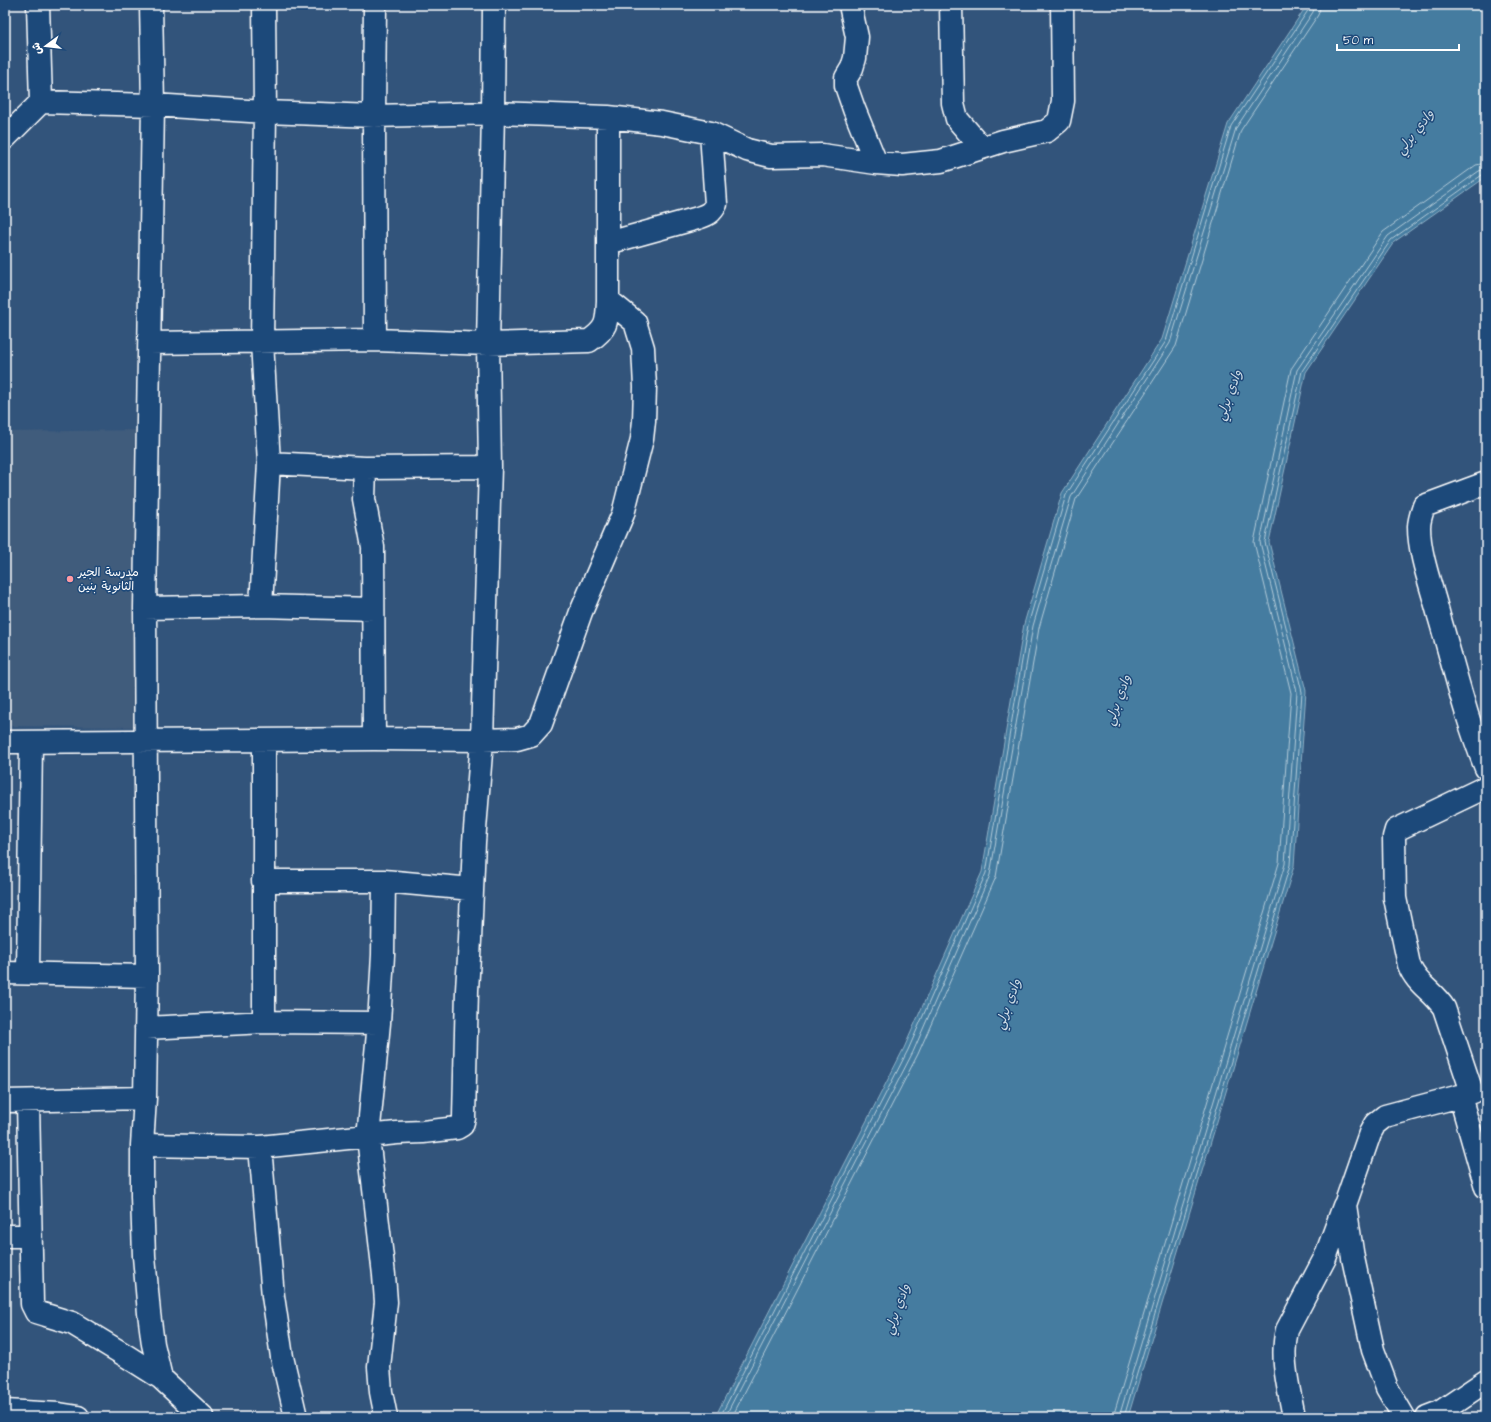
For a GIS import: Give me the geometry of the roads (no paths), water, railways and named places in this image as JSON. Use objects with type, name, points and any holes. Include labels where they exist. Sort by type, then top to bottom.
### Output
[{"type":"street","points":[[38,5],[41,102]]},
{"type":"street","points":[[151,5],[153,104],[144,742],[147,976],[142,1196],[148,1313],[152,1344],[161,1378]]},
{"type":"street","points":[[261,606],[269,462],[262,342],[265,112],[264,5]]},
{"type":"street","points":[[375,5],[375,340]]},
{"type":"street","points":[[142,1145],[260,1147],[457,1128],[462,1124],[464,1118],[467,990],[482,740],[490,467],[488,344],[494,5]]},
{"type":"street","points":[[850,5],[857,38],[855,58],[852,68],[846,78],[846,86],[876,163]]},
{"type":"street","points":[[951,5],[952,103],[957,119],[982,148]]},
{"type":"street","points":[[5,138],[41,102],[153,104],[265,112],[374,116],[493,113],[608,118],[662,123],[712,133],[747,150],[771,156],[822,154],[876,163],[902,164],[942,162],[982,148],[1047,131],[1059,121],[1063,101],[1062,5]]},
{"type":"street","points":[[150,343],[375,340],[488,344],[589,341],[600,334],[607,321],[608,118]]},
{"type":"street","points":[[608,243],[698,218],[713,211],[716,204],[712,133]]},
{"type":"street","points":[[5,742],[374,739],[482,740],[517,739],[531,735],[541,724],[582,612],[623,514],[642,439],[645,386],[643,348],[635,322],[608,300]]},
{"type":"street","points":[[269,462],[365,468],[490,467]]},
{"type":"street","points":[[365,468],[364,499],[373,547],[374,739]]},
{"type":"street","points":[[1486,483],[1460,494],[1424,506],[1418,525],[1422,552],[1435,600],[1466,709],[1486,768]]},
{"type":"street","points":[[145,608],[261,606],[373,608]]},
{"type":"street","points":[[264,740],[264,1022]]},
{"type":"street","points":[[28,973],[31,742]]},
{"type":"street","points":[[1486,787],[1396,830],[1394,837],[1395,898],[1409,965],[1417,980],[1439,1000],[1444,1008],[1473,1092],[1486,1187]]},
{"type":"street","points":[[264,881],[384,881],[472,889]]},
{"type":"street","points":[[384,881],[383,955],[379,1023],[368,1137],[386,1302],[379,1367],[381,1392],[386,1417]]},
{"type":"street","points":[[5,973],[147,976]]},
{"type":"street","points":[[146,1028],[264,1022],[379,1023]]},
{"type":"street","points":[[1294,1417],[1286,1373],[1284,1351],[1287,1330],[1325,1258],[1370,1133],[1375,1124],[1385,1116],[1473,1092]]},
{"type":"street","points":[[5,1101],[145,1098]]},
{"type":"street","points":[[28,1101],[32,1304],[36,1312],[72,1323],[109,1347],[128,1357],[161,1378],[203,1417]]},
{"type":"street","points":[[260,1147],[273,1296],[282,1357],[296,1417]]},
{"type":"street","points":[[1345,1205],[1353,1258],[1373,1350],[1387,1388],[1404,1417]]},
{"type":"street","points":[[5,1236],[30,1236]]},
{"type":"street","points":[[1427,1417],[1452,1405],[1486,1381]]},
{"type":"street","points":[[5,1411],[59,1414],[78,1417]]},
{"type":"water","name":"وادي برلي","points":[[1307,5],[1486,5],[1486,177],[1394,242],[1306,372],[1269,542],[1306,691],[1294,866],[1128,1417],[715,1417],[904,1048],[982,872],[1024,624],[1062,493],[1162,339],[1228,124]]},
{"type":"place","name":"مدرسة الجير الثانوية بنين","points":[[70,579]]}]
